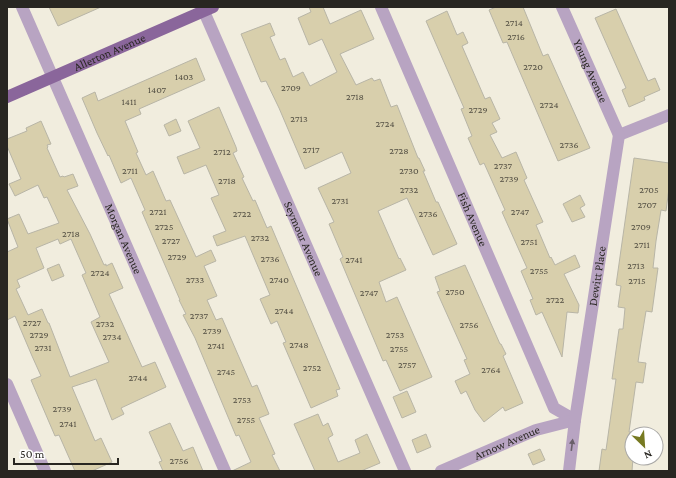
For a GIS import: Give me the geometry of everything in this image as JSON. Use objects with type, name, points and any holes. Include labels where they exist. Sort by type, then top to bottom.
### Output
[{"type":"main road","name":"Allerton Avenue","points":[[7,97],[206,8]]},
{"type":"street","name":"Morgan Avenue","points":[[22,7],[225,471]]},
{"type":"street","name":"Fish Avenue","points":[[381,7],[554,408],[575,420]]},
{"type":"street","name":"Young Avenue","points":[[562,7],[619,135]]},
{"type":"street","name":"Seymour Avenue","points":[[206,8],[405,471]]},
{"type":"street","points":[[619,135],[669,115]]},
{"type":"street","name":"Dewitt Place","points":[[569,471],[575,420],[619,135]]},
{"type":"street","points":[[7,384],[45,471]]},
{"type":"street","name":"Arnow Avenue","points":[[441,471],[536,430],[575,420]]},
{"type":"building","points":[[49,7],[101,7],[58,26]]},
{"type":"building","points":[[309,7],[323,7],[330,24],[361,10],[374,39],[340,54],[356,85],[372,78],[374,81],[380,79],[391,107],[397,105],[418,158],[425,171],[423,171],[436,202],[438,202],[457,244],[433,255],[407,198],[378,211],[399,259],[400,258],[406,270],[379,282],[386,302],[397,297],[432,377],[400,391],[386,360],[383,361],[340,259],[343,257],[329,224],[334,222],[318,188],[351,173],[342,152],[305,169],[279,108],[266,81],[261,82],[241,34],[270,23],[275,35],[270,37],[280,60],[285,58],[293,77],[303,72],[310,86],[337,72],[322,39],[309,45],[298,18],[311,12]]},
{"type":"building","points":[[496,7],[523,7],[543,56],[548,54],[590,148],[558,161],[507,42],[503,43],[489,10]]},
{"type":"building","points":[[616,9],[648,81],[655,78],[660,90],[644,97],[645,100],[629,107],[622,90],[626,88],[595,18]]},
{"type":"building","points":[[447,11],[457,35],[463,32],[468,43],[462,46],[485,99],[490,97],[500,119],[492,123],[497,132],[490,135],[502,158],[516,152],[527,178],[524,180],[543,222],[536,225],[550,258],[551,257],[555,265],[575,255],[580,267],[564,274],[579,305],[578,313],[567,312],[562,357],[542,312],[536,315],[530,300],[533,299],[521,271],[527,268],[502,212],[505,210],[484,163],[480,165],[468,138],[472,136],[461,109],[464,108],[426,21]]},
{"type":"building","points":[[196,58],[205,80],[139,109],[141,114],[125,121],[138,152],[136,153],[146,175],[153,171],[166,201],[170,200],[196,257],[211,250],[216,261],[204,266],[217,296],[207,300],[216,320],[222,318],[252,387],[257,385],[269,414],[259,418],[275,454],[272,455],[280,471],[232,471],[251,462],[239,435],[236,436],[195,338],[183,315],[186,314],[142,212],[145,210],[131,178],[121,183],[82,98],[95,92],[98,101]]},
{"type":"building","points":[[219,107],[236,147],[237,151],[233,153],[244,177],[242,178],[253,201],[255,200],[267,228],[271,226],[340,389],[336,390],[338,396],[311,408],[283,343],[286,342],[277,321],[271,324],[260,299],[270,295],[245,236],[217,246],[213,236],[226,231],[211,198],[219,195],[206,165],[184,174],[177,157],[200,148],[188,121]]},
{"type":"building","points":[[176,119],[181,131],[169,136],[164,125]]},
{"type":"building","points":[[41,121],[51,144],[47,145],[47,148],[60,177],[73,174],[78,186],[67,190],[104,265],[106,264],[106,266],[112,263],[123,288],[109,294],[142,367],[155,362],[166,387],[121,408],[124,414],[112,420],[96,379],[72,387],[95,441],[101,438],[112,462],[92,471],[75,471],[59,435],[55,436],[31,380],[41,376],[15,316],[7,320],[7,252],[18,247],[7,219],[19,214],[28,234],[59,223],[47,197],[44,198],[38,185],[15,196],[9,184],[21,179],[7,146],[7,139],[27,131],[26,128]],"holes":[[[58,239],[60,244],[71,239],[86,273],[82,275],[100,317],[91,322],[109,362],[70,377],[42,309],[28,315],[16,289],[20,287],[17,280],[44,268],[36,248]]]},
{"type":"building","points":[[634,158],[669,163],[669,188],[666,211],[661,210],[656,241],[653,268],[658,268],[652,312],[646,311],[638,362],[646,363],[643,383],[636,382],[630,426],[624,426],[624,466],[632,466],[632,471],[599,471],[602,449],[606,450],[616,379],[612,379],[619,329],[623,329],[625,308],[618,307],[621,286],[616,285]]},
{"type":"building","points":[[580,195],[585,205],[580,208],[585,217],[572,222],[563,204]]},
{"type":"building","points":[[59,264],[64,276],[52,281],[47,269]]},
{"type":"building","points":[[465,265],[500,344],[506,354],[503,356],[523,403],[505,411],[503,407],[484,422],[475,410],[466,391],[461,394],[455,381],[470,374],[464,360],[467,359],[437,292],[440,291],[435,277]]},
{"type":"building","points":[[407,391],[416,412],[402,418],[393,397]]},
{"type":"building","points":[[318,414],[323,426],[328,423],[333,435],[328,438],[338,462],[360,453],[355,440],[367,434],[380,463],[361,471],[315,471],[294,424]]},
{"type":"building","points":[[170,423],[183,451],[193,447],[203,471],[163,471],[159,462],[162,461],[149,432]]},
{"type":"building","points":[[426,434],[431,447],[417,453],[412,440]]},
{"type":"building","points":[[540,449],[545,460],[533,465],[528,454]]}]
